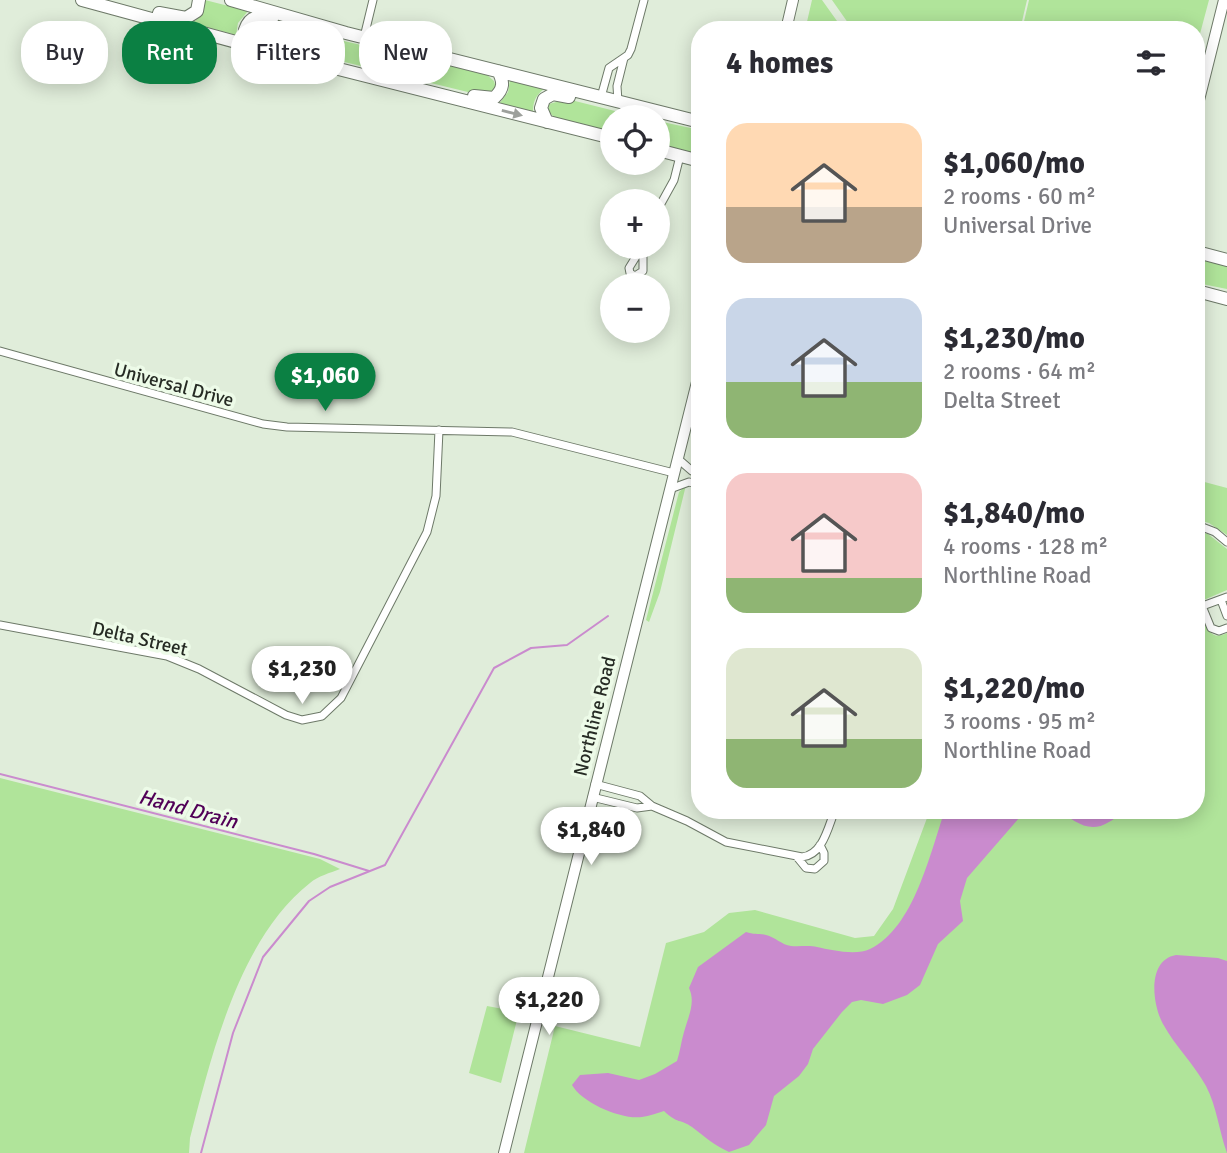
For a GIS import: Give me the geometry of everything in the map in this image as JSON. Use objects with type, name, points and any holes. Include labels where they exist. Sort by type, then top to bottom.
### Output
[{"type":"main road","points":[[82,0],[231,41]]},
{"type":"main road","points":[[111,0],[181,18],[193,15],[199,6],[199,0]]},
{"type":"main road","points":[[231,0],[359,36]]},
{"type":"main road","points":[[788,21],[793,0]]},
{"type":"main road","points":[[1205,76],[1224,0]]},
{"type":"main road","points":[[250,21],[260,16],[278,21]]},
{"type":"main road","points":[[452,60],[691,120]]},
{"type":"main road","points":[[428,84],[485,99],[494,98],[502,90],[503,82],[498,71]]},
{"type":"main road","points":[[400,84],[600,135]]},
{"type":"main road","points":[[547,122],[541,103],[548,94],[600,105]]},
{"type":"main road","points":[[670,120],[679,117]]},
{"type":"main road","points":[[670,153],[691,159]]},
{"type":"main road","points":[[1205,254],[1227,260]]},
{"type":"main road","points":[[1205,290],[1227,291]]},
{"type":"main road","points":[[1205,292],[1227,299]]},
{"type":"main road","name":"Northline Road","points":[[504,1153],[691,404]]},
{"type":"street","points":[[371,21],[373,0]]},
{"type":"street","points":[[601,97],[609,68],[624,58],[631,49],[644,0]]},
{"type":"street","points":[[618,102],[617,86],[624,58]]},
{"type":"street","points":[[669,189],[680,156]]},
{"type":"street","name":"Universal Drive","points":[[0,351],[263,424],[288,427],[512,432],[674,473]]},
{"type":"street","name":"Delta Street","points":[[0,625],[167,656],[199,669],[286,715],[302,720],[322,716],[341,698],[423,541],[436,496],[439,430]]},
{"type":"street","points":[[677,458],[691,470]]},
{"type":"street","points":[[670,489],[691,483]]},
{"type":"street","points":[[1205,529],[1215,532],[1227,542]]},
{"type":"street","points":[[1205,605],[1224,598],[1227,616]]},
{"type":"street","points":[[1205,617],[1211,628],[1219,631],[1227,628]]},
{"type":"street","points":[[595,784],[640,796],[652,806],[726,842],[797,857],[811,856],[820,845],[831,819]]},
{"type":"street","points":[[592,797],[637,808],[652,806]]},
{"type":"street","points":[[797,857],[806,868],[816,869],[824,861],[820,845]]},
{"type":"green space","points":[[205,0],[248,11],[240,21],[231,21],[231,34],[217,30],[217,21],[195,21],[204,8]]},
{"type":"green space","points":[[812,0],[822,0],[837,21],[807,21]]},
{"type":"green space","points":[[832,0],[1027,0],[1022,21],[847,21]]},
{"type":"green space","points":[[1029,0],[1209,0],[1203,21],[1024,21]]},
{"type":"green space","points":[[345,41],[359,44],[359,66],[345,62]]},
{"type":"green space","points":[[452,66],[486,74],[494,81],[496,88],[488,93],[476,94],[435,84],[452,84]]},
{"type":"green space","points":[[510,80],[544,89],[535,100],[533,113],[499,104],[508,92]]},
{"type":"green space","points":[[567,99],[600,107],[600,130],[556,119],[548,111],[549,104]]},
{"type":"green space","points":[[670,124],[691,128],[691,154],[670,148]]},
{"type":"green space","points":[[1205,261],[1227,266],[1227,289],[1205,285]]},
{"type":"green space","points":[[1205,482],[1227,488],[1227,535],[1205,522]]},
{"type":"green space","points":[[686,485],[660,592],[649,622],[646,620],[679,492]]},
{"type":"green space","points":[[1205,533],[1227,549],[1227,590],[1205,600]]},
{"type":"green space","points":[[1205,623],[1215,635],[1227,633],[1227,1153],[524,1153],[555,1026],[640,1047],[666,943],[704,932],[729,913],[755,910],[855,938],[874,936],[893,909],[927,819],[1205,819]]},
{"type":"green space","points":[[0,778],[320,859],[340,869],[313,881],[285,907],[264,935],[247,966],[219,1035],[190,1138],[189,1153],[0,1153]]},
{"type":"green space","points":[[487,1006],[519,1012],[501,1083],[469,1073]]},
{"type":"shaded area","points":[[942,819],[1018,819],[967,878],[960,901],[963,921],[938,944],[920,985],[907,995],[883,1004],[861,1000],[852,1002],[813,1049],[808,1064],[799,1076],[774,1096],[766,1125],[749,1145],[729,1152],[664,1111],[642,1117],[624,1116],[593,1104],[572,1085],[580,1075],[608,1073],[639,1080],[677,1061],[692,1005],[689,988],[698,967],[746,932],[763,934],[791,946],[814,946],[851,952],[870,949],[885,939],[898,924],[909,907]]},
{"type":"shaded area","points":[[1072,819],[1114,819],[1101,826],[1082,825]]},
{"type":"shaded area","points":[[1176,955],[1227,961],[1227,1153],[1206,1086],[1163,1024],[1156,1005],[1156,974],[1160,965]]},
{"type":"waterway","points":[[201,1153],[233,1033],[263,957],[309,901],[330,887],[385,865],[494,668],[531,648],[567,645],[608,616]]},
{"type":"waterway","name":"Hand Drain","points":[[0,774],[314,854],[369,871]]}]
